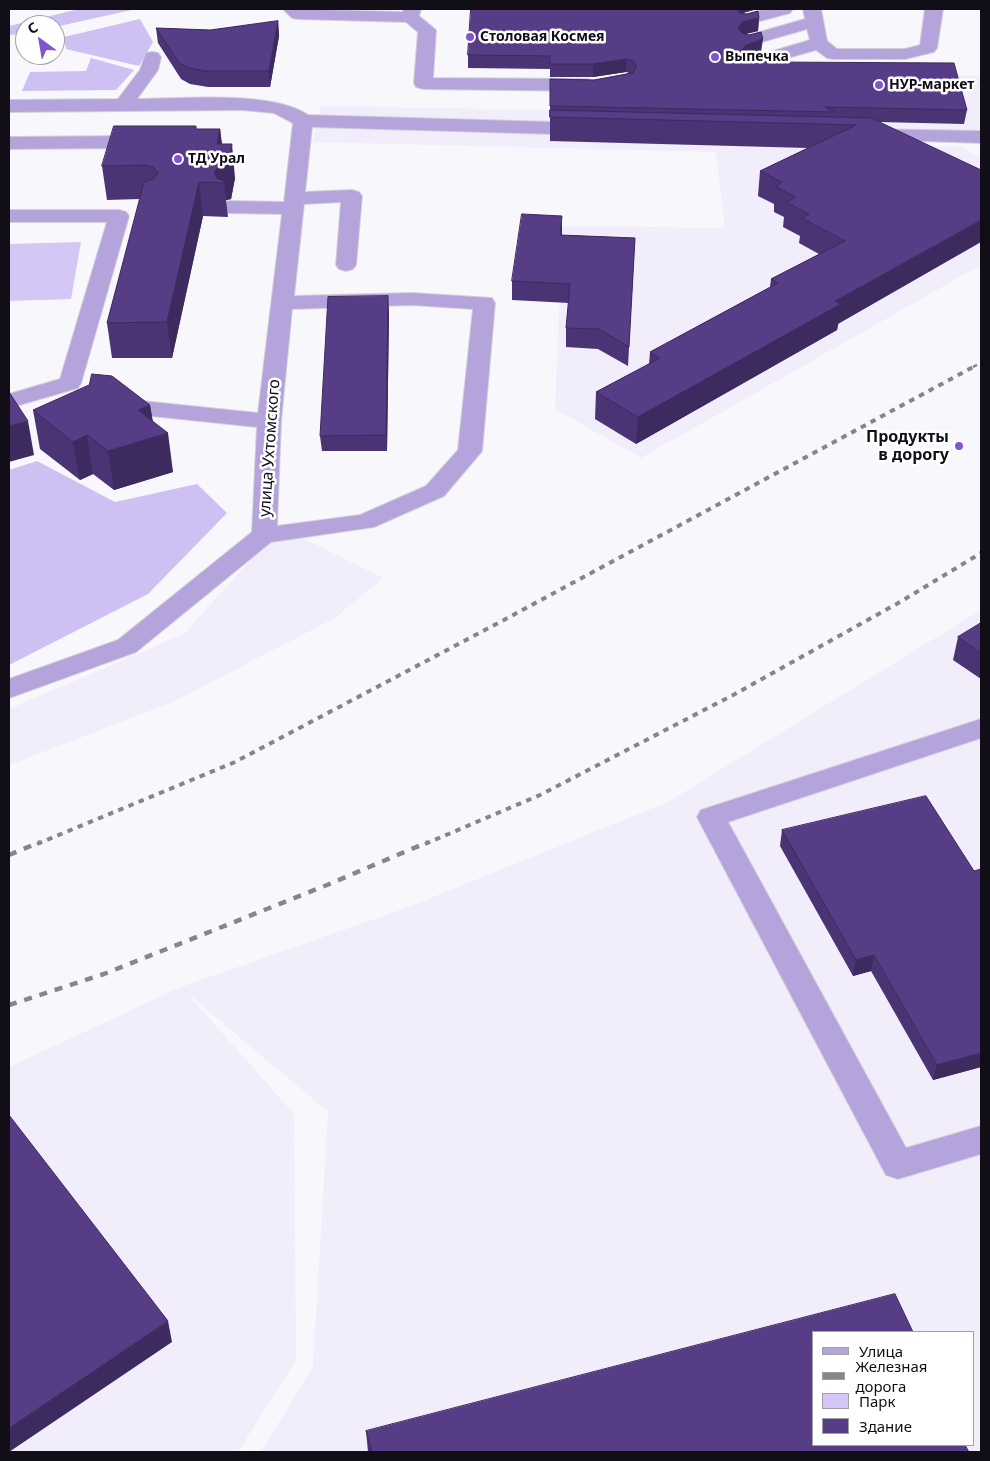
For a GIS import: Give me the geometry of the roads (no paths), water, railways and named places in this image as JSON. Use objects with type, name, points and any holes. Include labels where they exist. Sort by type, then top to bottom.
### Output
[{"type":"street","points":[[292,9],[298,14],[411,13],[427,30],[423,83],[601,84]]},
{"type":"street","points":[[745,20],[784,9]]},
{"type":"street","points":[[748,41],[813,15],[819,43],[833,54],[905,54],[928,48],[934,9]]},
{"type":"street","points":[[752,63],[819,43]]},
{"type":"street","points":[[123,105],[149,70],[152,57]]},
{"type":"street","points":[[9,106],[242,104],[292,112],[303,121],[610,129]]},
{"type":"street","name":"улица Ухтомского","points":[[9,689],[127,646],[264,535],[269,421],[303,121]]},
{"type":"street","points":[[857,134],[981,138]]},
{"type":"street","points":[[9,143],[126,142]]},
{"type":"street","points":[[230,207],[294,203],[352,196],[346,265]]},
{"type":"street","points":[[9,216],[126,214],[84,392]]},
{"type":"street","points":[[264,535],[366,522],[435,491],[470,451],[484,303],[412,299],[282,303]]},
{"type":"street","points":[[9,401],[84,392],[103,404],[269,421]]},
{"type":"street","points":[[981,728],[711,817],[898,1165],[981,1140]]},
{"type":"railway","points":[[975,366],[981,363]]},
{"type":"railway","points":[[37,844],[235,762],[502,621],[975,366]]},
{"type":"railway","points":[[425,844],[540,795],[735,694],[900,602],[981,553]]},
{"type":"railway","points":[[9,855],[40,842]]},
{"type":"railway","points":[[9,1005],[104,974],[327,885],[428,842]]},
{"type":"place","name":"Столовая Космея","points":[[470,37]]},
{"type":"place","name":"Выпечка","points":[[715,57]]},
{"type":"place","name":"НУР-маркет","points":[[879,85]]},
{"type":"place","name":"ТД Урал","points":[[178,159]]},
{"type":"place","name":"Продукты в дорогу","points":[[959,446]]}]
